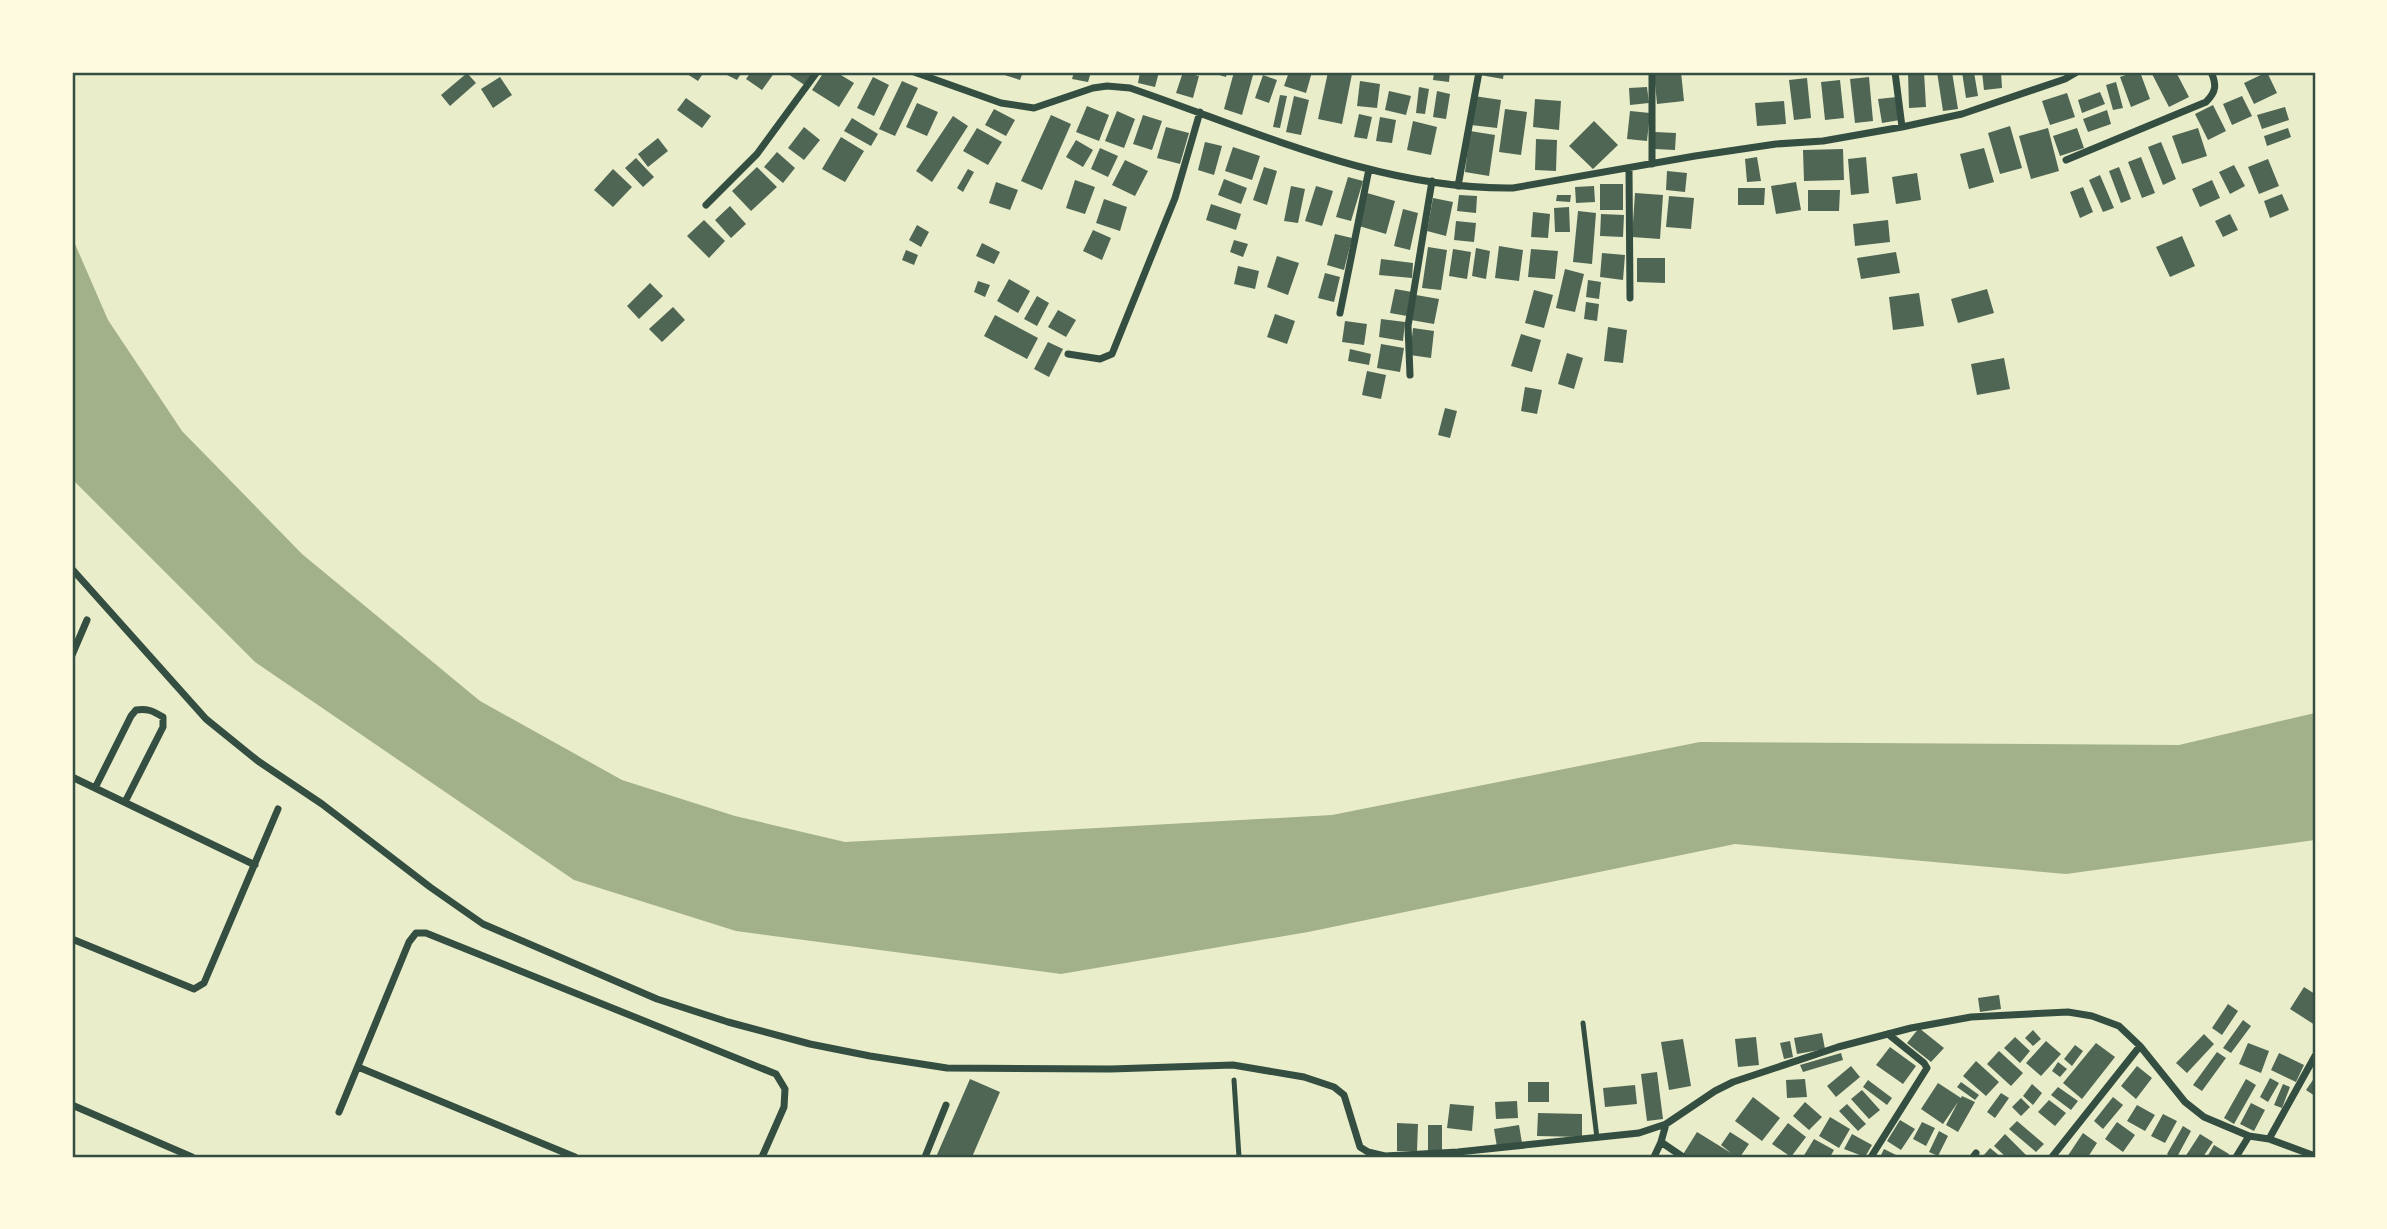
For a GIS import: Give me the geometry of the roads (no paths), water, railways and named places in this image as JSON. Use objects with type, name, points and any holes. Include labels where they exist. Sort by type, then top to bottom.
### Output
[{"type":"street","points":[[706,205],[757,153],[817,72]]},
{"type":"street","points":[[914,72],[1016,106],[1034,108],[1093,88],[1130,88],[1282,142],[1369,169],[1458,187],[1513,188],[1776,144],[1823,141],[1902,127],[1962,114],[2065,79],[2077,72]]},
{"type":"street","points":[[1458,187],[1479,72]]},
{"type":"street","points":[[1652,72],[1652,164]]},
{"type":"street","points":[[1895,72],[1902,127]]},
{"type":"street","points":[[2066,160],[2206,102],[2214,93],[2215,87],[2211,72]]},
{"type":"street","points":[[1068,354],[1100,359],[1112,354],[1175,198],[1200,111]]},
{"type":"street","points":[[1340,313],[1369,169]]},
{"type":"street","points":[[1629,169],[1630,298]]},
{"type":"street","points":[[1410,375],[1408,326],[1432,180]]},
{"type":"street","points":[[72,569],[206,719],[483,924],[657,999],[810,1044],[947,1068],[1111,1069],[1233,1065],[1304,1077],[1334,1087],[1344,1095],[1353,1118],[1356,1139],[1360,1147],[1368,1152],[1385,1156],[1448,1155],[1639,1133],[1666,1125],[1715,1091],[1733,1082],[1839,1046],[1971,1017],[2068,1012],[2092,1016],[2119,1026],[2140,1046],[2185,1102],[2204,1117],[2249,1136],[2269,1139],[2314,1153]]},
{"type":"street","points":[[72,655],[87,620]]},
{"type":"street","points":[[95,788],[136,710],[145,708],[154,711],[163,717],[163,727],[125,802]]},
{"type":"street","points":[[72,777],[254,865]]},
{"type":"street","points":[[72,939],[194,989],[204,984],[278,809]]},
{"type":"street","points":[[339,1112],[409,943],[416,933],[426,933],[776,1074],[785,1089],[784,1107],[762,1157]]},
{"type":"street","points":[[1871,1157],[1927,1068],[1888,1034]]},
{"type":"street","points":[[2052,1157],[2140,1046]]},
{"type":"street","points":[[2269,1139],[2315,1056]]},
{"type":"street","points":[[358,1067],[575,1157]]},
{"type":"street","points":[[72,1105],[192,1157]]},
{"type":"street","points":[[925,1157],[946,1105]]},
{"type":"street","points":[[1654,1157],[1666,1125]]},
{"type":"street","points":[[2236,1157],[2249,1136]]},
{"type":"street","points":[[1661,1142],[1683,1157]]},
{"type":"lane","points":[[1583,1023],[1597,1138]]},
{"type":"lane","points":[[1234,1080],[1240,1157]]}]
